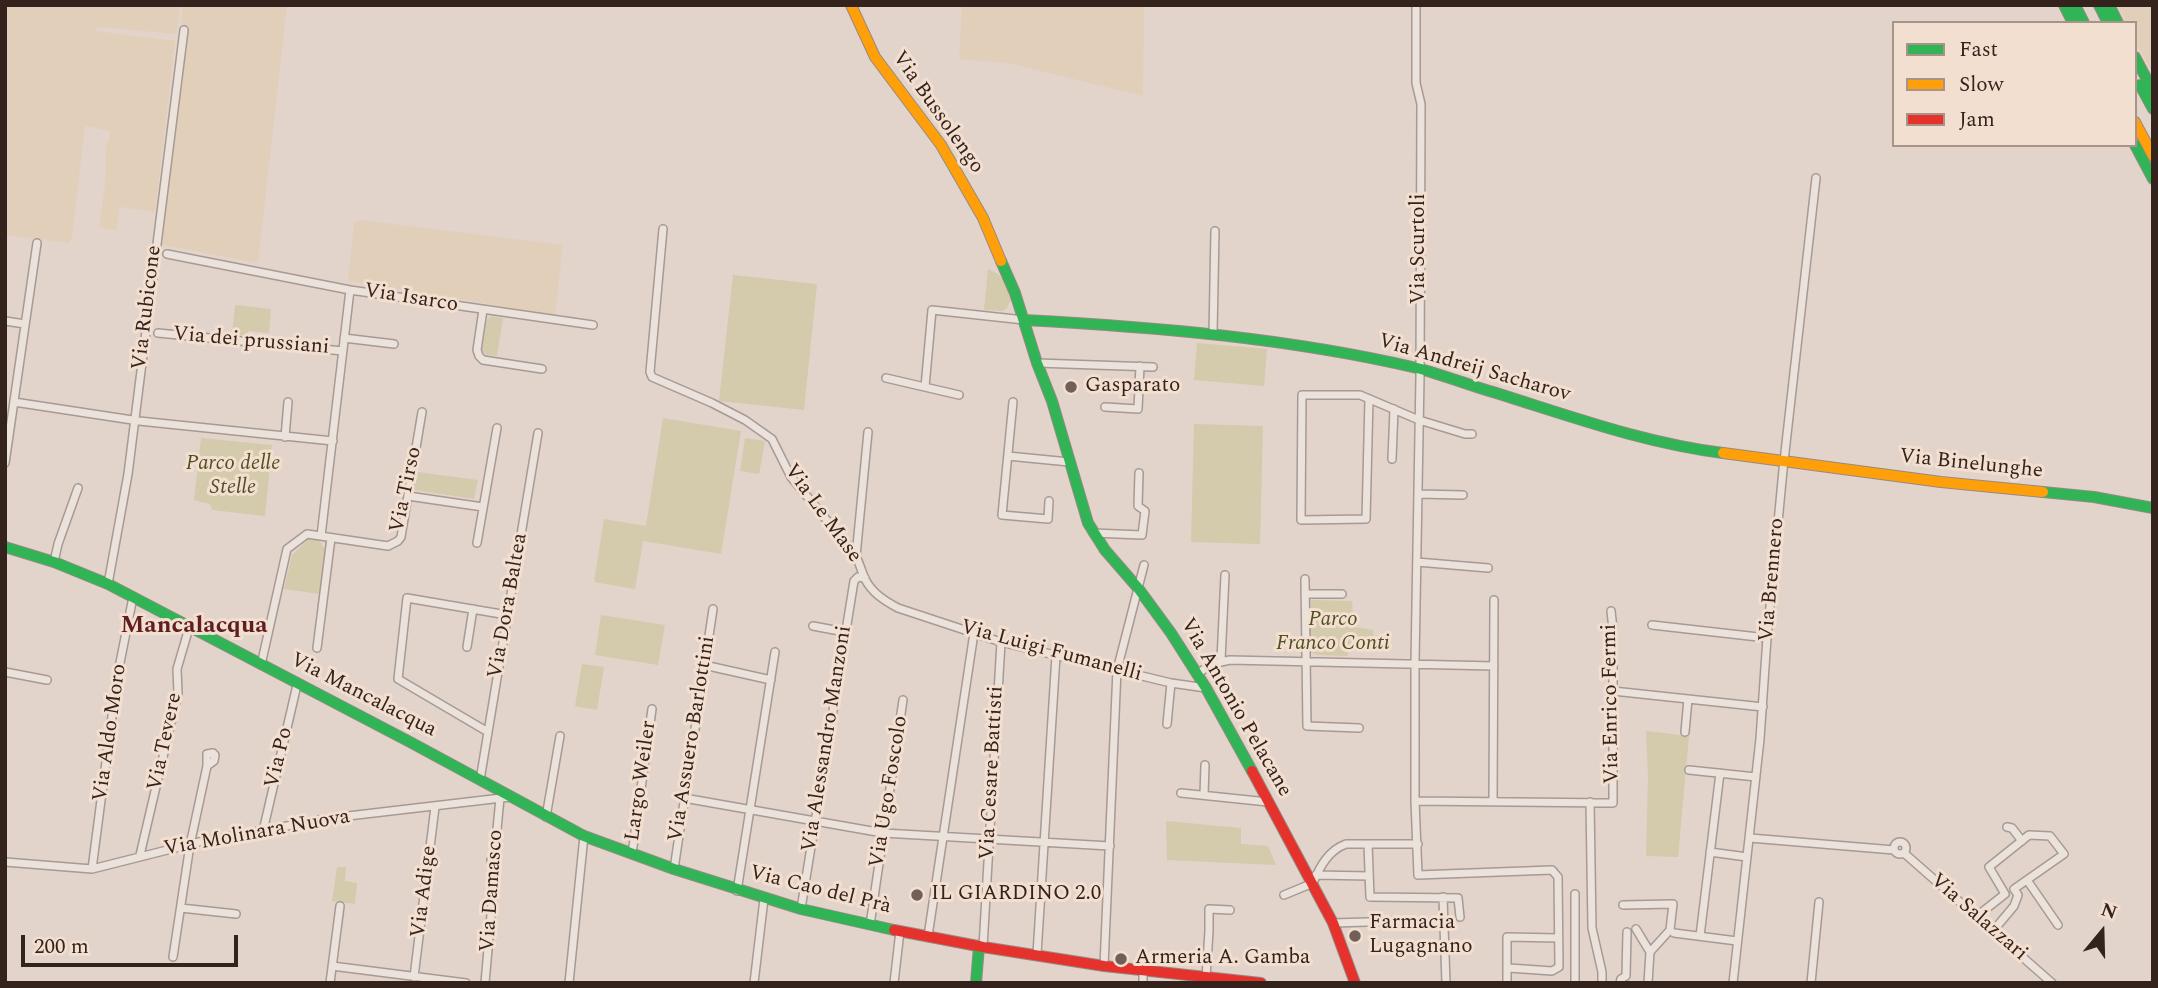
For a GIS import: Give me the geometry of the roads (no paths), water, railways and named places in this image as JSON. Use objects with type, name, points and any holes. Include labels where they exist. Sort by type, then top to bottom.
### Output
[{"type":"main road","name":"Via Bussolengo","points":[[851,5],[875,57],[942,145],[984,218],[1024,320]]},
{"type":"main road","points":[[2064,5],[2072,21]]},
{"type":"main road","points":[[2075,5],[2083,21]]},
{"type":"main road","points":[[2099,5],[2107,21]]},
{"type":"main road","points":[[2109,5],[2117,21]]},
{"type":"main road","points":[[2137,61],[2153,91]]},
{"type":"main road","points":[[2137,79],[2153,109]]},
{"type":"main road","points":[[2137,126],[2153,156]]},
{"type":"main road","points":[[2136,147],[2153,179]]},
{"type":"main road","name":"Via Andreij Sacharov","points":[[1024,320],[1149,327],[1324,349],[1420,369],[1632,435],[1696,450],[1784,462]]},
{"type":"main road","name":"Via Antonio Pelacane","points":[[1024,320],[1052,401],[1088,523],[1105,550],[1138,588],[1171,633],[1206,688],[1268,802],[1315,879],[1355,983]]},
{"type":"main road","name":"Via Binelunghe","points":[[1784,462],[1941,482],[2094,497],[2153,508]]},
{"type":"main road","name":"Via Mancalacqua","points":[[5,547],[54,562],[108,584],[480,780],[505,798]]},
{"type":"main road","name":"Via Cao del Prà","points":[[505,798],[584,836],[737,891],[801,909],[900,931],[1104,966],[1261,983]]},
{"type":"main road","points":[[976,983],[981,946]]},
{"type":"street","name":"Via Scurtoli","points":[[1416,5],[1416,83],[1421,104],[1415,663],[1418,874],[1552,870],[1558,877],[1558,938]]},
{"type":"street","name":"Via Rubicone","points":[[108,584],[128,474],[184,30]]},
{"type":"street","name":"Via Brennero","points":[[1732,983],[1750,838],[1784,462],[1816,178]]},
{"type":"street","name":"Via Le Mase","points":[[663,229],[650,372],[652,377],[745,420],[772,439],[791,477],[856,557],[864,578],[883,600],[898,608]]},
{"type":"street","points":[[1213,334],[1215,231]]},
{"type":"street","points":[[5,463],[37,243]]},
{"type":"street","points":[[167,254],[350,290]]},
{"type":"street","name":"Via Isarco","points":[[321,536],[350,290],[593,325]]},
{"type":"street","points":[[483,310],[477,350],[479,356],[483,360],[542,369]]},
{"type":"street","points":[[925,387],[932,310],[1024,320]]},
{"type":"street","points":[[5,321],[26,324]]},
{"type":"street","name":"Via dei prussiani","points":[[158,333],[343,351]]},
{"type":"street","points":[[344,338],[394,344]]},
{"type":"street","points":[[1037,363],[1153,367]]},
{"type":"street","points":[[1105,407],[1138,409],[1139,366]]},
{"type":"street","points":[[886,379],[958,395]]},
{"type":"street","points":[[1369,399],[1366,519],[1301,520],[1302,395],[1360,395],[1419,420],[1472,434]]},
{"type":"street","points":[[14,402],[134,421],[333,441]]},
{"type":"street","points":[[285,437],[288,402]]},
{"type":"street","points":[[1013,402],[1002,515],[1048,520],[1049,501]]},
{"type":"street","points":[[1392,459],[1394,409]]},
{"type":"street","name":"Via Tirso","points":[[331,538],[388,546],[401,537],[422,412]]},
{"type":"street","points":[[477,543],[497,428]]},
{"type":"street","points":[[856,557],[868,432]]},
{"type":"street","name":"Via Dora Baltea","points":[[480,780],[538,433]]},
{"type":"street","points":[[1008,456],[1069,462]]},
{"type":"street","points":[[1093,533],[1142,535],[1145,511],[1138,506],[1139,473]]},
{"type":"street","points":[[54,562],[78,488]]},
{"type":"street","points":[[1418,494],[1463,495]]},
{"type":"street","points":[[408,496],[483,507]]},
{"type":"street","points":[[261,665],[287,550],[307,534],[331,538],[317,648]]},
{"type":"street","points":[[1417,562],[1488,568]]},
{"type":"street","points":[[1104,966],[1117,670],[1144,565]]},
{"type":"street","points":[[1221,660],[1225,575]]},
{"type":"street","name":"Via Alessandro Manzoni","points":[[801,909],[854,581],[858,577],[864,578]]},
{"type":"street","points":[[1305,579],[1307,726],[1359,727]]},
{"type":"street","points":[[1305,594],[1342,594]]},
{"type":"street","name":"Via Aldo Moro","points":[[92,869],[117,678],[133,597]]},
{"type":"street","points":[[488,732],[398,679],[407,598],[507,615]]},
{"type":"street","points":[[1493,802],[1494,600]]},
{"type":"street","name":"Via Luigi Fumanelli","points":[[898,608],[1001,642],[1171,683],[1206,688]]},
{"type":"street","points":[[467,647],[473,609]]},
{"type":"street","name":"Via Assuero Barlottini","points":[[674,869],[713,609]]},
{"type":"street","name":"Via Enrico Fermi","points":[[1415,801],[1613,803],[1611,611]]},
{"type":"street","points":[[1652,625],[1767,638]]},
{"type":"street","points":[[813,626],[845,632]]},
{"type":"street","name":"Via Tevere","points":[[140,855],[178,693],[177,669],[190,628]]},
{"type":"street","points":[[928,936],[974,633]]},
{"type":"street","name":"Via Cesare Battisti","points":[[981,946],[1001,642]]},
{"type":"street","points":[[737,891],[775,652]]},
{"type":"street","points":[[1037,954],[1056,656]]},
{"type":"street","points":[[1197,674],[1221,660],[1494,666]]},
{"type":"street","points":[[704,665],[771,680]]},
{"type":"street","points":[[5,672],[47,680]]},
{"type":"street","points":[[1167,724],[1171,683]]},
{"type":"street","name":"Via Po","points":[[263,831],[297,685]]},
{"type":"street","points":[[1613,691],[1763,707]]},
{"type":"street","points":[[1685,732],[1688,699]]},
{"type":"street","name":"Via Ugo Foscolo","points":[[870,925],[903,700]]},
{"type":"street","name":"Largo Weiler","points":[[632,854],[652,709]]},
{"type":"street","points":[[547,817],[560,736]]},
{"type":"street","points":[[1203,796],[1205,765]]},
{"type":"street","points":[[173,957],[190,845],[206,766]]},
{"type":"street","points":[[1689,769],[1756,777]]},
{"type":"street","points":[[1700,936],[1720,773]]},
{"type":"street","points":[[1181,793],[1268,802]]},
{"type":"street","name":"Via Molinara Nuova","points":[[5,862],[92,869],[199,842],[331,818],[505,798]]},
{"type":"street","name":"Via Damasco","points":[[485,983],[493,892],[491,860],[505,798]]},
{"type":"street","points":[[684,799],[883,833],[1110,846]]},
{"type":"street","points":[[1590,803],[1592,928],[1602,983]]},
{"type":"street","name":"Via Adige","points":[[414,977],[435,807]]},
{"type":"street","points":[[2007,827],[2012,828],[2022,841]]},
{"type":"street","name":"Via Salazzari","points":[[1893,833],[1898,842],[1906,846],[1904,853]]},
{"type":"street","points":[[1977,916],[2064,854],[2050,836],[2029,835],[1989,867],[2006,894]]},
{"type":"street","points":[[569,983],[584,836]]},
{"type":"street","name":"Via Salazzari","points":[[1750,838],[1894,850],[1899,855],[1904,853]]},
{"type":"street","points":[[1894,850],[1893,846],[1898,842]]},
{"type":"street","points":[[1315,879],[1329,855],[1346,844],[1418,844]]},
{"type":"street","points":[[1368,844],[1370,897],[1458,898],[1460,917]]},
{"type":"street","points":[[1710,852],[1747,857]]},
{"type":"street","name":"Via Salazzari","points":[[1904,853],[2052,983]]},
{"type":"street","points":[[1284,895],[1315,879],[1369,876]]},
{"type":"street","points":[[2026,880],[2058,925]]},
{"type":"street","points":[[1993,931],[2014,906],[2018,895],[2014,889]]},
{"type":"street","points":[[1575,894],[1575,983]]},
{"type":"street","points":[[1443,897],[1446,983]]},
{"type":"street","points":[[754,983],[764,899]]},
{"type":"street","points":[[1811,983],[1819,902]]},
{"type":"street","points":[[1623,905],[1673,904],[1670,930],[1650,952]]},
{"type":"street","points":[[331,983],[340,906]]},
{"type":"street","points":[[181,908],[236,914]]},
{"type":"street","points":[[1206,978],[1209,909],[1230,909]]},
{"type":"street","points":[[1334,923],[1444,923]]},
{"type":"street","points":[[1636,929],[1650,952],[1648,983]]},
{"type":"street","points":[[894,983],[900,931]]},
{"type":"street","points":[[1620,983],[1626,976],[1627,932]]},
{"type":"street","points":[[1674,933],[1737,941]]},
{"type":"street","points":[[1507,970],[1552,971],[1559,967],[1558,938],[1507,937],[1507,970],[1507,983]]},
{"type":"street","points":[[332,966],[466,983]]},
{"type":"street","points":[[1143,971],[1143,983]]},
{"type":"place","name":"Gasparato","points":[[1071,387]]},
{"type":"place","name":"IL GIARDINO 2.0","points":[[917,895]]},
{"type":"place","name":"Farmacia Lugagnano","points":[[1355,936]]},
{"type":"place","name":"Armeria A. Gamba","points":[[1121,959]]},
{"type":"district","name":"Mancalacqua","points":[[194,627]]},
{"type":"park label","name":"Parco delle Stelle","points":[[233,477]]},
{"type":"park label","name":"Parco Franco Conti","points":[[1333,633]]}]
